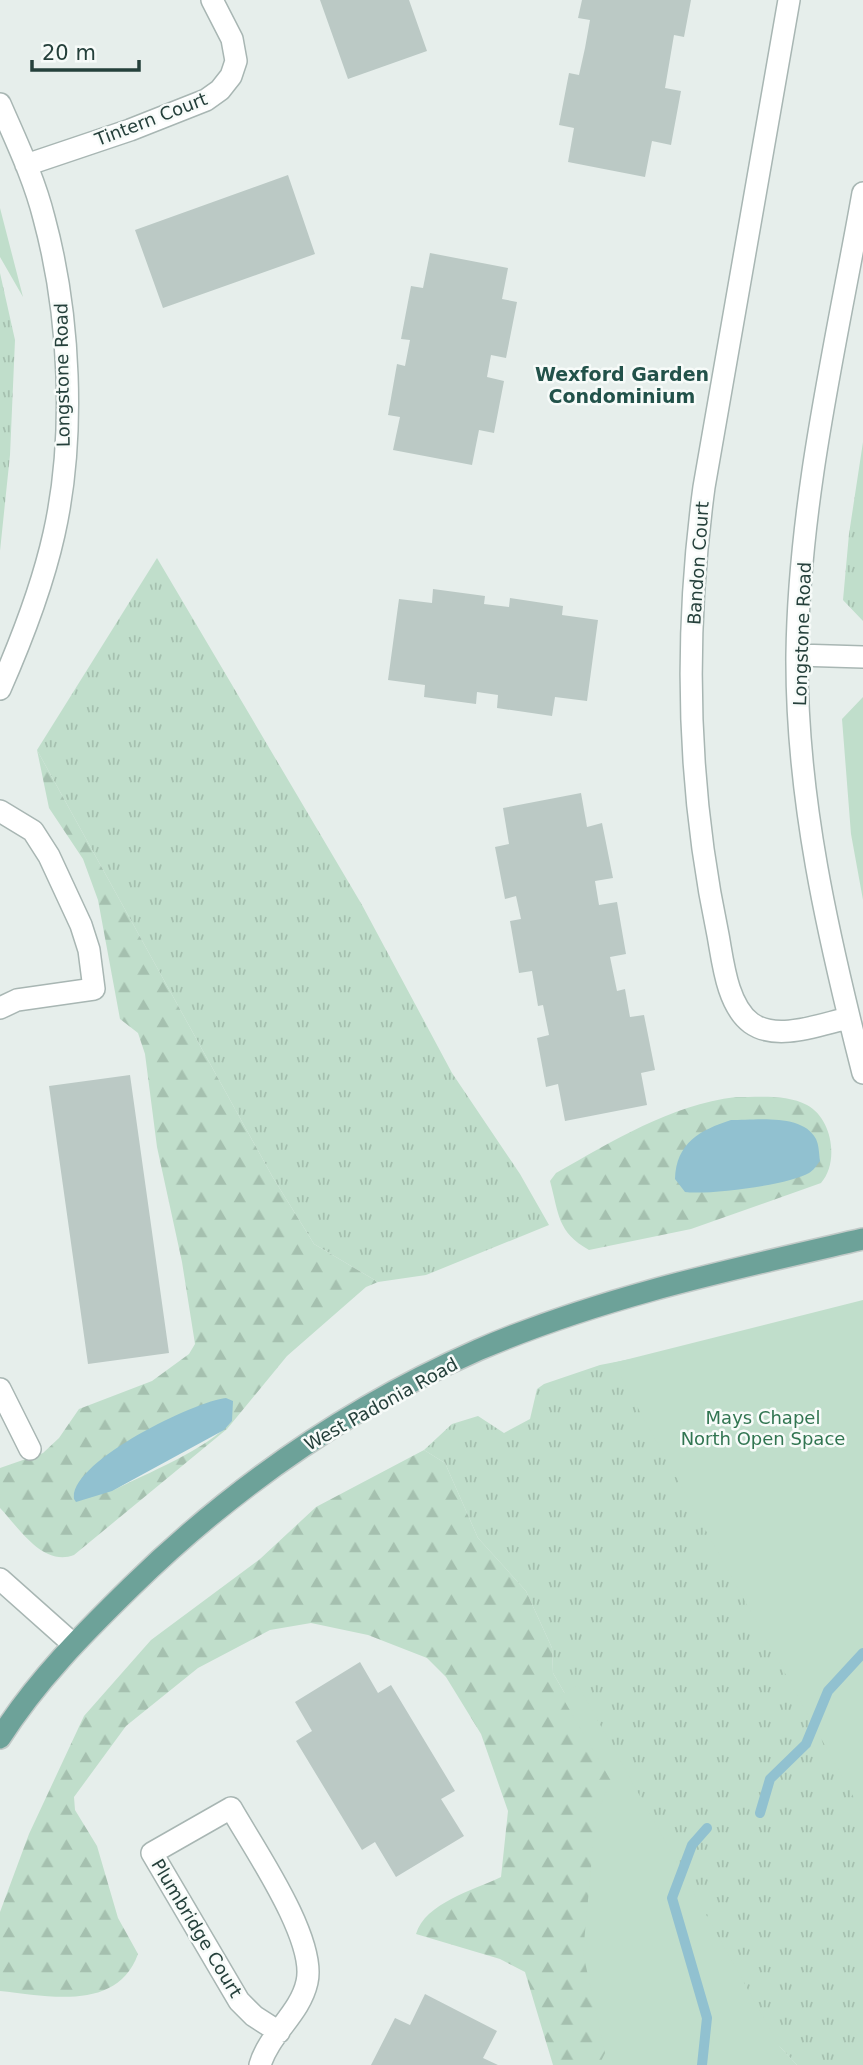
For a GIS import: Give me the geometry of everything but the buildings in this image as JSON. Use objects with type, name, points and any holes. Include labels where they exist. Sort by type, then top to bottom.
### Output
[{"type":"main road","name":"West Padonia Road","points":[[0,1738],[73,1644],[157,1562],[238,1491],[310,1442],[407,1385],[479,1350],[592,1308],[706,1275],[863,1239]]},
{"type":"street","name":"Tintern Court","points":[[26,165],[130,130],[206,100],[220,90],[231,76],[236,61],[232,39],[212,0]]},
{"type":"street","name":"Bandon Court","points":[[789,0],[702,499],[693,631],[693,733],[697,807],[708,888],[726,975],[737,1005],[751,1023],[770,1031],[792,1031],[849,1018]]},
{"type":"street","name":"Longstone Road","points":[[0,104],[44,216],[60,286],[66,366],[65,452],[54,532],[32,611],[0,689]]},
{"type":"street","name":"Longstone Road","points":[[863,195],[818,440],[803,565],[797,656],[805,798],[821,891],[863,1073]]},
{"type":"street","points":[[797,656],[863,657]]},
{"type":"street","points":[[0,811],[33,831],[48,856],[81,925],[89,950],[94,989],[17,1000],[0,1007]]},
{"type":"street","points":[[0,1389],[30,1449]]},
{"type":"street","points":[[0,1579],[73,1644]]},
{"type":"street","name":"Plumbridge Court","points":[[260,2065],[263,2053],[279,2032],[295,2010],[307,1982],[308,1952],[231,1808],[152,1853],[239,2001],[254,2016],[279,2032]]},
{"type":"green space","points":[[0,208],[23,297],[0,257]]},
{"type":"green space","points":[[0,273],[15,340],[10,455],[0,551]]},
{"type":"green space","points":[[863,442],[863,621],[843,600],[849,534]]},
{"type":"green space","points":[[157,558],[362,905],[452,1073],[520,1174],[549,1225],[426,1275],[378,1282],[314,1244],[272,1176],[37,750]]},
{"type":"green space","points":[[863,697],[863,900],[851,834],[842,719]]},
{"type":"green space","points":[[37,750],[272,1176],[314,1244],[378,1282],[366,1287],[287,1356],[227,1429],[74,1555],[63,1557],[42,1551],[0,1508],[0,1468],[43,1453],[59,1438],[79,1409],[152,1381],[189,1354],[195,1344],[182,1262],[157,1147],[145,1054],[138,1033],[120,1019],[98,900],[83,859],[49,808]],"holes":[[[232,1421],[221,1432],[192,1451],[112,1491]]]},
{"type":"green space","points":[[736,1097],[791,1099],[816,1112],[823,1120],[831,1142],[830,1164],[821,1183],[691,1229],[589,1250],[565,1229],[550,1181],[556,1173],[665,1116],[712,1101]]},
{"type":"green space","name":"Mays Chapel North Open Space","points":[[863,1300],[863,1814],[613,1363]]},
{"type":"green space","points":[[636,1358],[863,1774],[863,2065],[797,2065],[750,2015],[553,1673],[552,1648],[526,1591],[478,1538],[445,1463],[424,1450],[452,1424],[478,1416],[504,1433],[530,1419],[537,1389],[544,1384],[600,1365]]},
{"type":"green space","points":[[424,1450],[445,1463],[478,1538],[526,1591],[552,1648],[553,1673],[750,2015],[797,2065],[553,2065],[525,1972],[500,1959],[416,1934],[421,1923],[440,1906],[501,1877],[508,1811],[481,1734],[446,1677],[427,1658],[368,1635],[311,1623],[270,1630],[198,1668],[126,1726],[74,1797],[75,1810],[97,1846],[118,1918],[138,1954],[128,1972],[114,1985],[98,1993],[79,1996],[59,1997],[0,1991],[0,1912],[29,1834],[84,1716],[151,1640],[260,1559],[316,1507]]},
{"type":"green space","points":[[578,1685],[790,2065],[599,2065],[605,2053],[583,1953],[596,1815],[611,1781],[561,1695]]},
{"type":"water","points":[[765,1119],[801,1125],[816,1139],[820,1161],[809,1173],[785,1181],[730,1190],[685,1192],[675,1179],[676,1167],[685,1147],[709,1128],[731,1120]]},
{"type":"water","points":[[226,1398],[233,1401],[232,1421],[224,1430],[112,1491],[76,1502],[74,1499],[78,1484],[91,1468],[112,1452],[136,1436],[188,1410]]},
{"type":"waterway","points":[[760,1813],[770,1779],[806,1744],[828,1691],[863,1653]]},
{"type":"waterway","points":[[702,2065],[707,2018],[672,1898],[692,1845],[707,1828]]},
{"type":"district","name":"Wexford Garden Condominium","points":[[622,385]]}]
